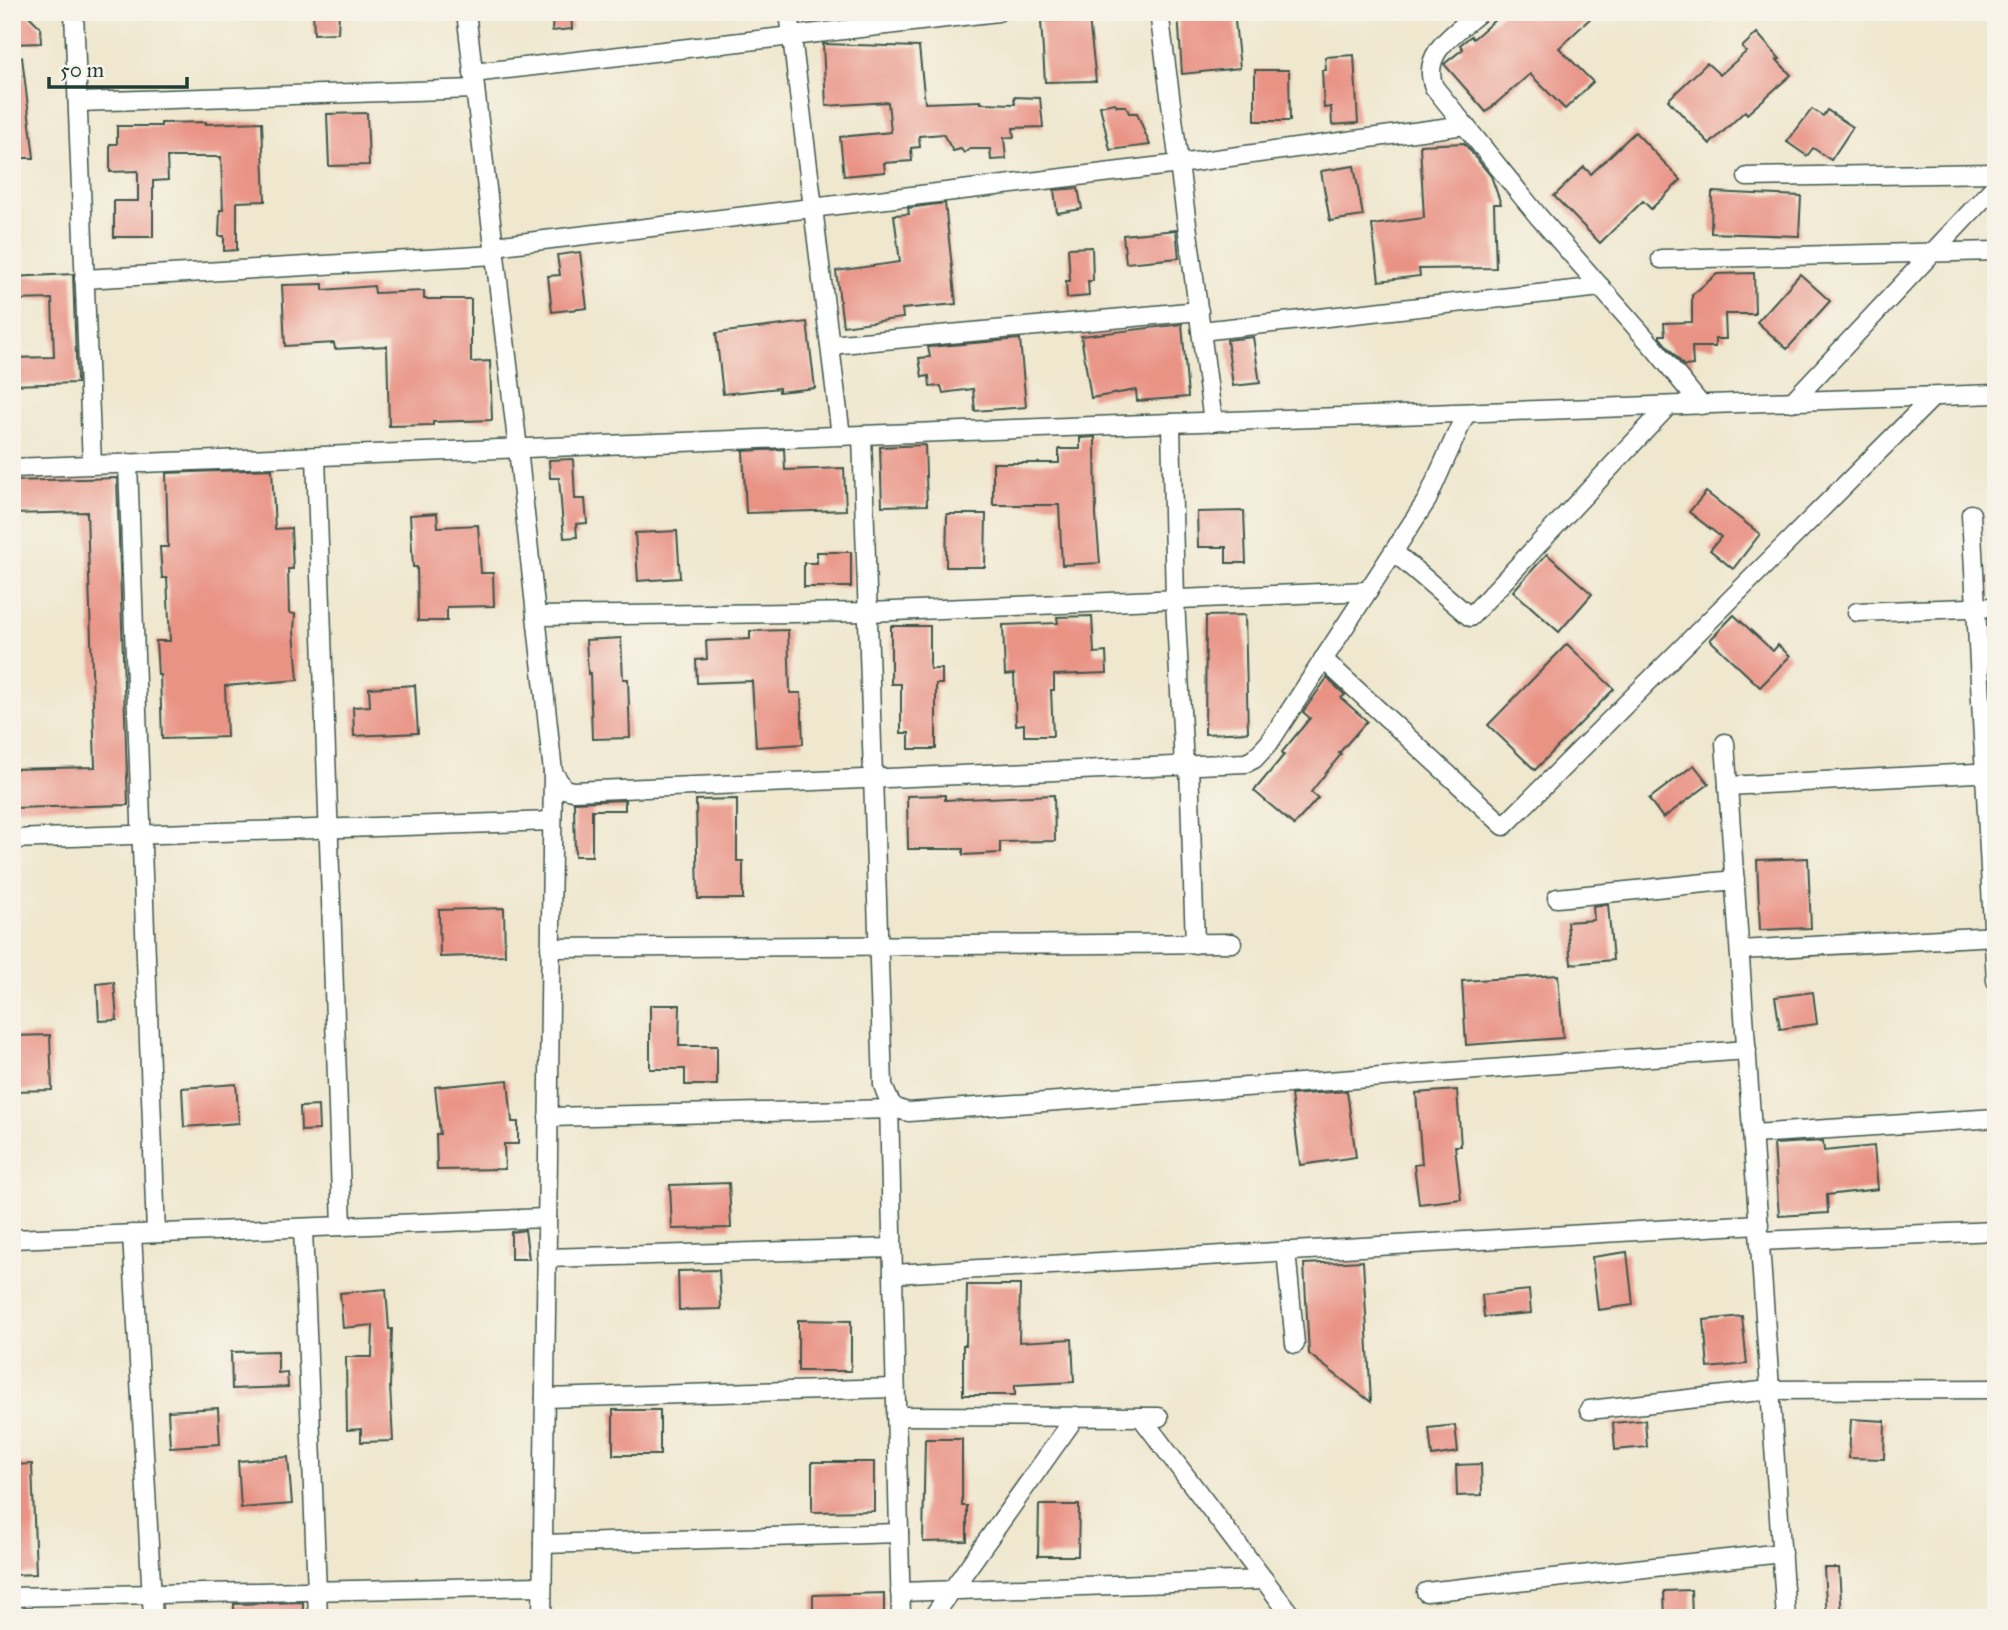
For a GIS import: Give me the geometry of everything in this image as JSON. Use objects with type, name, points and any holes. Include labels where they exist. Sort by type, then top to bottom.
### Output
[{"type":"street","points":[[74,12],[92,465]]},
{"type":"street","points":[[466,12],[518,449],[552,772],[542,1618]]},
{"type":"street","points":[[789,12],[841,436]]},
{"type":"street","points":[[78,102],[474,81],[792,35],[998,12]]},
{"type":"street","points":[[1159,12],[1213,422]]},
{"type":"street","points":[[1480,12],[1438,48],[1429,74],[1434,87],[1538,216],[1701,405]]},
{"type":"street","points":[[84,279],[494,250],[1179,164],[1465,125]]},
{"type":"street","points":[[1747,177],[1996,173]]},
{"type":"street","points":[[1792,402],[1996,185]]},
{"type":"street","points":[[1661,259],[1996,251]]},
{"type":"street","points":[[1201,331],[1601,286]]},
{"type":"street","points":[[830,345],[1199,311]]},
{"type":"street","points":[[12,468],[1996,394]]},
{"type":"street","points":[[1323,659],[1504,826],[1933,397]]},
{"type":"street","points":[[1394,552],[1470,617],[1668,406]]},
{"type":"street","points":[[552,772],[564,789],[573,791],[1186,765],[1245,762],[1254,759],[1269,743],[1427,500],[1455,443],[1466,413]]},
{"type":"street","points":[[1171,423],[1175,601],[1195,944]]},
{"type":"street","points":[[862,435],[883,1085],[891,1107],[901,1618]]},
{"type":"street","points":[[316,457],[342,1226]]},
{"type":"street","points":[[128,463],[156,1233]]},
{"type":"street","points":[[1971,514],[1990,772],[1996,981]]},
{"type":"street","points":[[536,616],[869,612],[1368,591]]},
{"type":"street","points":[[1857,612],[1996,607]]},
{"type":"street","points":[[1725,743],[1786,1618]]},
{"type":"street","points":[[1728,786],[1990,772]]},
{"type":"street","points":[[12,839],[552,821]]},
{"type":"street","points":[[1557,898],[1735,880]]},
{"type":"street","points":[[1740,950],[1995,936]]},
{"type":"street","points":[[550,948],[1232,943]]},
{"type":"street","points":[[548,1117],[891,1107],[909,1112],[1747,1050]]},
{"type":"street","points":[[1753,1134],[1996,1118]]},
{"type":"street","points":[[12,1239],[547,1218]]},
{"type":"street","points":[[303,1227],[318,1618]]},
{"type":"street","points":[[893,1274],[1286,1251],[1759,1232],[1996,1231]]},
{"type":"street","points":[[132,1234],[153,1618]]},
{"type":"street","points":[[547,1258],[892,1248]]},
{"type":"street","points":[[1286,1251],[1295,1343]]},
{"type":"street","points":[[545,1398],[895,1388]]},
{"type":"street","points":[[1589,1410],[1770,1391],[1996,1389]]},
{"type":"street","points":[[896,1416],[1150,1417],[1293,1618]]},
{"type":"street","points":[[932,1618],[1076,1416]]},
{"type":"street","points":[[543,1544],[899,1534]]},
{"type":"street","points":[[1426,1592],[1782,1553]]},
{"type":"street","points":[[900,1592],[1264,1580]]},
{"type":"street","points":[[12,1597],[542,1586]]},
{"type":"building","points":[[12,12],[25,12],[40,27],[41,43],[12,44]]},
{"type":"building","points":[[313,12],[339,12],[338,33],[314,34]]},
{"type":"building","points":[[553,12],[571,12],[572,29],[552,31]]},
{"type":"building","points":[[1178,12],[1234,12],[1240,68],[1182,74]]},
{"type":"building","points":[[1504,12],[1597,12],[1559,48],[1593,82],[1565,109],[1530,74],[1486,112],[1444,64],[1463,49],[1460,45],[1471,36],[1473,39]]},
{"type":"building","points":[[1089,19],[1096,81],[1045,82],[1041,21]]},
{"type":"building","points":[[1757,33],[1791,75],[1747,114],[1745,111],[1710,144],[1668,100],[1707,63],[1720,75],[1746,52],[1742,47]]},
{"type":"building","points":[[823,44],[919,47],[925,103],[981,101],[1015,104],[1014,97],[1040,98],[1043,127],[1013,128],[1014,137],[1004,138],[1006,159],[991,160],[990,149],[970,149],[964,153],[961,149],[953,151],[943,134],[919,136],[920,147],[911,148],[912,161],[884,163],[885,172],[844,176],[840,137],[891,132],[888,102],[826,106]]},
{"type":"building","points":[[1354,55],[1358,123],[1332,125],[1331,107],[1324,108],[1322,70],[1326,70],[1325,57]]},
{"type":"building","points":[[12,57],[22,57],[34,158],[12,158]]},
{"type":"building","points":[[1255,70],[1289,70],[1290,121],[1255,121]]},
{"type":"building","points":[[1115,103],[1117,106],[1126,106],[1129,113],[1137,113],[1150,145],[1110,150],[1100,106]]},
{"type":"building","points":[[1812,109],[1823,116],[1827,110],[1853,127],[1831,160],[1813,148],[1807,156],[1787,142]]},
{"type":"building","points":[[367,113],[369,165],[329,166],[327,114]]},
{"type":"building","points":[[262,122],[265,201],[237,202],[237,250],[224,251],[224,236],[219,236],[220,210],[223,210],[221,157],[167,157],[168,180],[153,181],[153,237],[114,237],[114,201],[138,201],[138,171],[110,172],[110,144],[117,144],[117,126]]},
{"type":"building","points":[[1635,132],[1681,180],[1651,209],[1643,201],[1600,243],[1554,196],[1584,167],[1591,174]]},
{"type":"building","points":[[1464,143],[1491,176],[1501,204],[1494,204],[1496,268],[1419,269],[1420,276],[1379,281],[1372,225],[1424,218],[1420,145]]},
{"type":"building","points":[[1354,166],[1363,216],[1330,221],[1321,171]]},
{"type":"building","points":[[1078,188],[1082,209],[1057,213],[1054,190]]},
{"type":"building","points":[[1712,192],[1801,196],[1799,236],[1711,233]]},
{"type":"building","points":[[945,203],[956,304],[902,309],[903,318],[843,326],[836,271],[900,262],[894,215],[909,214],[908,208]]},
{"type":"building","points":[[1176,230],[1179,258],[1126,263],[1123,235]]},
{"type":"building","points":[[1092,247],[1093,281],[1088,281],[1089,296],[1067,298],[1066,281],[1070,281],[1068,248]]},
{"type":"building","points":[[580,252],[587,308],[552,312],[548,276],[560,275],[557,255]]},
{"type":"building","points":[[1754,273],[1755,314],[1725,314],[1726,339],[1715,339],[1715,347],[1692,347],[1693,365],[1684,366],[1660,338],[1660,335],[1665,335],[1664,323],[1692,322],[1692,295],[1717,274]]},
{"type":"building","points":[[73,274],[77,383],[12,385],[12,358],[54,357],[52,299],[12,300],[12,277]]},
{"type":"building","points":[[1800,274],[1830,301],[1787,349],[1757,322]]},
{"type":"building","points":[[323,284],[323,290],[374,286],[375,293],[424,291],[424,299],[471,299],[471,362],[490,361],[492,420],[389,426],[387,346],[335,349],[334,343],[285,346],[282,285]]},
{"type":"building","points":[[807,322],[815,388],[779,392],[779,388],[723,394],[716,333]]},
{"type":"building","points":[[1182,324],[1188,397],[1137,401],[1136,390],[1091,398],[1081,336]]},
{"type":"building","points":[[1253,337],[1260,383],[1233,386],[1227,340]]},
{"type":"building","points":[[1020,339],[1026,407],[975,411],[973,389],[943,393],[941,386],[930,387],[929,376],[922,377],[919,358],[930,357],[928,347]]},
{"type":"building","points":[[1095,437],[1100,563],[1062,565],[1059,505],[993,505],[993,463],[1059,463],[1059,449],[1080,449],[1080,438]]},
{"type":"building","points":[[925,445],[927,505],[882,506],[880,447]]},
{"type":"building","points":[[784,449],[785,470],[844,468],[846,510],[746,513],[743,451]]},
{"type":"building","points":[[573,459],[575,499],[585,499],[587,523],[576,524],[577,537],[564,538],[559,478],[550,478],[549,460]]},
{"type":"building","points":[[272,469],[275,529],[291,528],[293,569],[288,569],[289,613],[295,614],[298,680],[225,686],[227,737],[162,739],[156,641],[170,641],[167,578],[162,578],[160,547],[168,547],[166,473]]},
{"type":"building","points":[[117,478],[128,805],[12,808],[12,769],[95,767],[87,512],[12,514],[12,481]]},
{"type":"building","points":[[1706,492],[1760,534],[1733,569],[1710,550],[1721,537],[1689,512]]},
{"type":"building","points":[[1244,511],[1246,563],[1226,563],[1226,547],[1198,547],[1197,512]]},
{"type":"building","points":[[437,513],[438,527],[478,525],[481,573],[493,573],[494,606],[447,607],[447,621],[418,621],[417,567],[413,567],[410,515]]},
{"type":"building","points":[[947,514],[986,514],[985,567],[946,567]]},
{"type":"building","points":[[677,531],[680,578],[638,581],[635,533]]},
{"type":"building","points":[[817,552],[851,552],[851,587],[804,587],[804,563],[817,563]]},
{"type":"building","points":[[1547,554],[1592,594],[1559,632],[1513,591]]},
{"type":"building","points":[[1245,615],[1248,732],[1205,734],[1206,616]]},
{"type":"building","points":[[1734,615],[1773,651],[1778,645],[1790,656],[1760,687],[1710,640]]},
{"type":"building","points":[[1092,616],[1094,653],[1106,652],[1107,673],[1054,675],[1054,690],[1051,690],[1053,736],[1024,736],[1024,724],[1016,725],[1014,674],[1005,675],[1003,625],[1058,623],[1057,617]]},
{"type":"building","points":[[891,626],[930,626],[930,669],[942,669],[942,684],[936,684],[936,749],[909,749],[909,733],[901,733],[901,684],[891,684]]},
{"type":"building","points":[[788,630],[790,693],[801,693],[803,744],[756,747],[752,681],[697,683],[696,660],[707,659],[706,641],[750,639],[750,631]]},
{"type":"building","points":[[621,638],[623,679],[628,679],[630,738],[592,739],[586,640]]},
{"type":"building","points":[[1567,644],[1614,689],[1535,770],[1488,725]]},
{"type":"building","points":[[1327,678],[1345,695],[1341,698],[1367,721],[1339,753],[1341,754],[1311,792],[1318,798],[1294,825],[1254,791],[1310,718],[1303,712]]},
{"type":"building","points":[[415,685],[418,733],[354,736],[353,707],[370,706],[369,688]]},
{"type":"building","points":[[1694,765],[1709,784],[1663,818],[1649,799]]},
{"type":"building","points":[[945,795],[945,800],[1054,795],[1055,841],[1000,842],[1000,853],[963,855],[963,849],[908,849],[907,796]]},
{"type":"building","points":[[737,799],[737,861],[743,861],[743,899],[698,899],[696,800]]},
{"type":"building","points":[[625,800],[625,810],[592,810],[592,856],[575,856],[574,802]]},
{"type":"building","points":[[1808,858],[1811,928],[1760,930],[1757,860]]},
{"type":"building","points":[[1608,904],[1613,960],[1571,964],[1567,922],[1594,920],[1593,906]]},
{"type":"building","points":[[504,908],[505,955],[440,957],[439,910]]},
{"type":"building","points":[[1558,975],[1563,1038],[1466,1045],[1462,981]]},
{"type":"building","points":[[114,982],[117,1020],[99,1021],[97,984]]},
{"type":"building","points":[[1813,992],[1817,1024],[1780,1029],[1775,997]]},
{"type":"building","points":[[650,1005],[680,1005],[679,1046],[717,1046],[717,1085],[685,1085],[685,1069],[650,1069]]},
{"type":"building","points":[[50,1035],[52,1090],[12,1091],[12,1036]]},
{"type":"building","points":[[508,1080],[512,1122],[518,1122],[518,1144],[504,1144],[505,1169],[437,1170],[436,1134],[440,1134],[435,1087]]},
{"type":"building","points":[[236,1084],[239,1123],[184,1127],[182,1088]]},
{"type":"building","points":[[1457,1090],[1461,1146],[1455,1146],[1461,1199],[1419,1204],[1414,1165],[1422,1164],[1416,1093]]},
{"type":"building","points":[[1347,1091],[1356,1157],[1300,1165],[1291,1095]]},
{"type":"building","points":[[318,1106],[319,1130],[301,1131],[300,1107]]},
{"type":"building","points":[[1823,1141],[1824,1151],[1874,1146],[1878,1189],[1827,1195],[1828,1213],[1779,1216],[1774,1144]]},
{"type":"building","points":[[729,1183],[731,1228],[672,1229],[670,1185]]},
{"type":"building","points":[[525,1230],[529,1259],[511,1259],[511,1232]]},
{"type":"building","points":[[1627,1252],[1633,1305],[1598,1310],[1592,1257]]},
{"type":"building","points":[[1363,1261],[1371,1402],[1309,1354],[1304,1264]]},
{"type":"building","points":[[719,1270],[721,1309],[679,1310],[678,1271]]},
{"type":"building","points":[[967,1285],[1020,1285],[1019,1342],[1072,1339],[1074,1382],[1015,1385],[1015,1395],[963,1395]]},
{"type":"building","points":[[386,1289],[389,1329],[392,1329],[390,1386],[393,1441],[361,1442],[361,1429],[347,1430],[346,1357],[372,1357],[373,1325],[343,1328],[340,1293]]},
{"type":"building","points":[[1529,1290],[1531,1313],[1484,1317],[1482,1295]]},
{"type":"building","points":[[1742,1316],[1747,1364],[1708,1368],[1704,1320]]},
{"type":"building","points":[[798,1320],[851,1321],[851,1371],[798,1371]]},
{"type":"building","points":[[278,1351],[278,1373],[287,1372],[288,1387],[232,1389],[231,1352]]},
{"type":"building","points":[[218,1408],[220,1444],[170,1447],[168,1411]]},
{"type":"building","points":[[613,1410],[660,1410],[660,1455],[613,1455]]},
{"type":"building","points":[[1851,1419],[1885,1421],[1884,1459],[1849,1458]]},
{"type":"building","points":[[1645,1420],[1647,1447],[1615,1450],[1613,1423]]},
{"type":"building","points":[[1455,1425],[1458,1452],[1432,1456],[1429,1428]]},
{"type":"building","points":[[925,1439],[962,1439],[962,1506],[967,1506],[967,1541],[923,1542]]},
{"type":"building","points":[[288,1457],[292,1504],[241,1508],[238,1461]]},
{"type":"building","points":[[812,1462],[874,1462],[874,1511],[812,1512]]},
{"type":"building","points":[[32,1464],[36,1574],[12,1575],[12,1465]]},
{"type":"building","points":[[1481,1464],[1482,1495],[1457,1496],[1456,1465]]},
{"type":"building","points":[[1039,1505],[1079,1505],[1078,1556],[1038,1556]]},
{"type":"building","points":[[1824,1568],[1839,1568],[1842,1618],[1827,1618]]},
{"type":"building","points":[[1691,1590],[1692,1618],[1665,1618],[1664,1591]]},
{"type":"building","points":[[884,1593],[884,1618],[813,1618],[813,1595]]},
{"type":"building","points":[[303,1602],[303,1618],[234,1618],[234,1604]]}]
